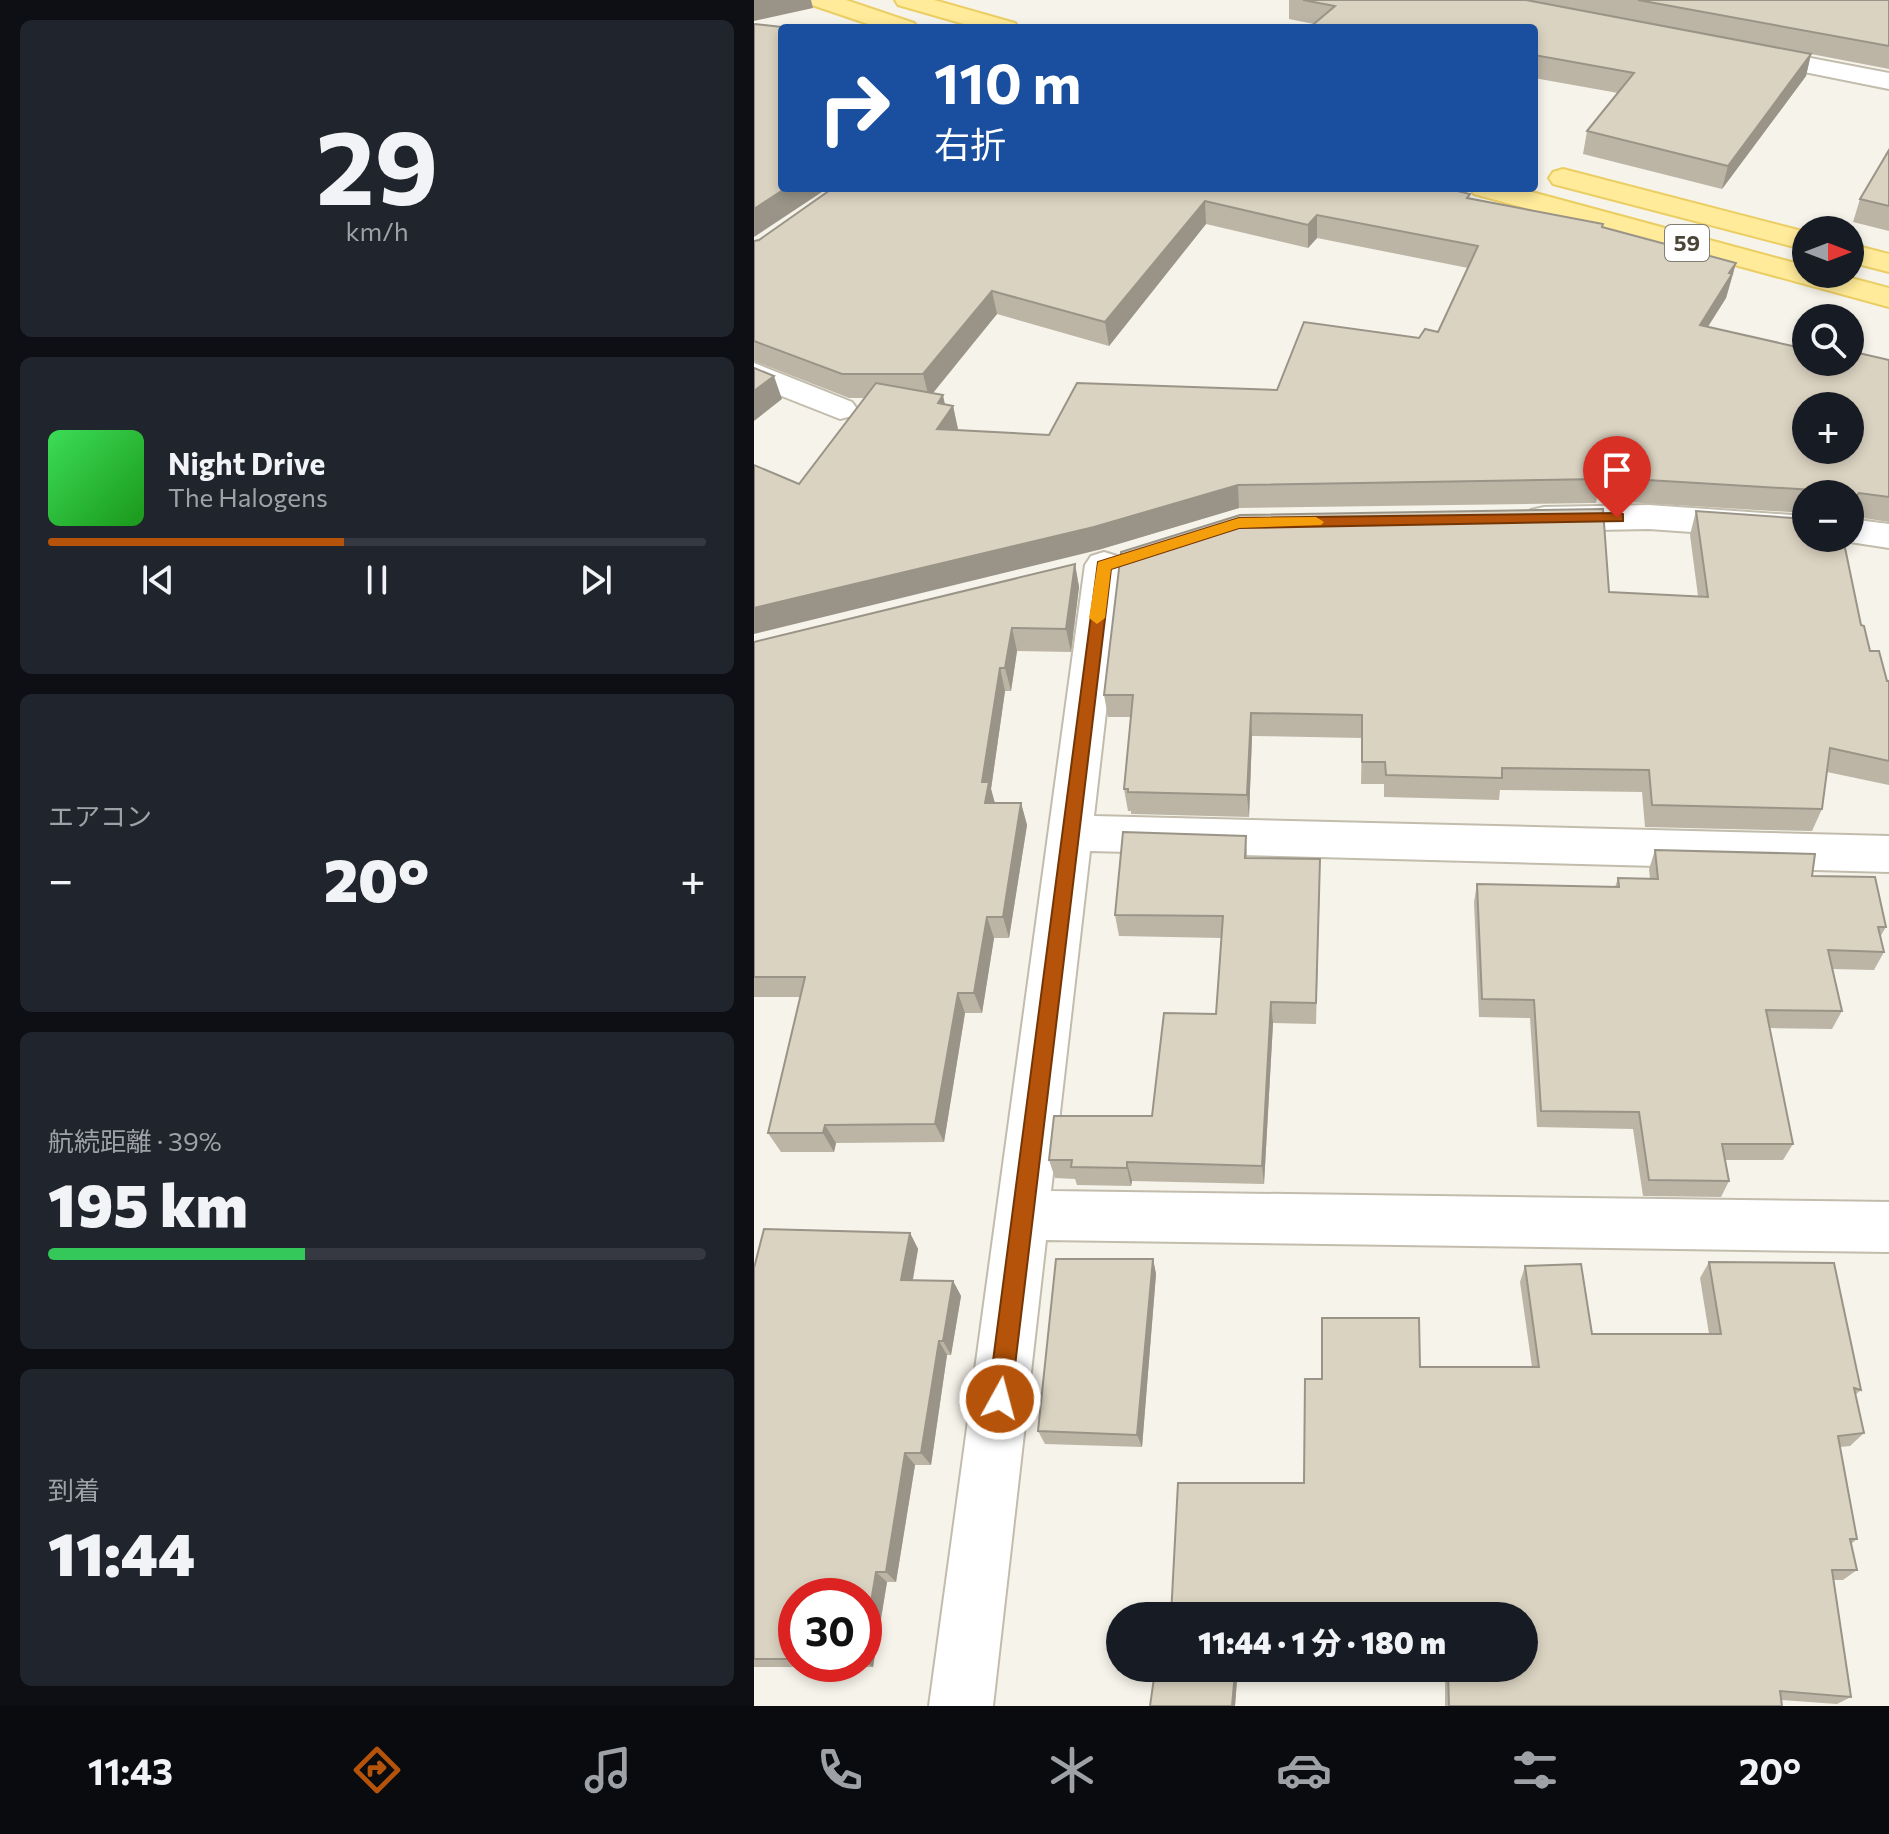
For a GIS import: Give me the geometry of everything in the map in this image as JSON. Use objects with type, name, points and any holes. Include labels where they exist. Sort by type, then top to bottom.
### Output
[{"type":"main road","points":[[821,0],[893,24]]},
{"type":"main road","points":[[907,0],[948,5],[996,24]]},
{"type":"main road","name":"59","points":[[1538,171],[1792,237]]},
{"type":"main road","name":"59","points":[[1499,192],[1889,298]]},
{"type":"main road","points":[[1864,257],[1889,263]]},
{"type":"street","points":[[1717,48],[1889,81]]},
{"type":"street","points":[[754,373],[840,409]]},
{"type":"street","points":[[1507,519],[1649,517],[1792,527]]},
{"type":"street","points":[[1864,533],[1889,536]]},
{"type":"street","points":[[961,1706],[1104,565]]},
{"type":"street","points":[[1071,833],[1889,854]]},
{"type":"street","points":[[1023,1215],[1889,1227]]},
{"type":"building","points":[[1303,0],[1526,0],[1811,54],[1728,166],[1587,131],[1634,73],[1538,56],[1538,24],[1314,24],[1335,6]]},
{"type":"building","points":[[1638,0],[1889,0],[1889,46]]},
{"type":"building","points":[[754,24],[778,27],[780,192],[754,209]]},
{"type":"building","points":[[1889,150],[1889,206],[1860,199]]},
{"type":"building","points":[[827,192],[1462,192],[1470,194],[1467,198],[1603,224],[1602,227],[1736,263],[1700,325],[1792,346],[1792,376],[1864,376],[1864,354],[1889,360],[1889,497],[1864,494],[1864,480],[1792,480],[1792,489],[1631,479],[1600,474],[1601,479],[1238,485],[1094,527],[754,608],[754,465],[799,484],[876,383],[943,395],[938,403],[953,406],[937,429],[1049,435],[1077,383],[1277,390],[1304,322],[1419,338],[1425,329],[1438,332],[1478,246],[1317,215],[1308,225],[1205,201],[1105,322],[992,291],[923,374],[842,374],[754,341],[754,241]]},
{"type":"building","points":[[754,368],[774,376],[754,391]]},
{"type":"building","points":[[1603,509],[1609,592],[1708,597],[1696,511],[1792,518],[1792,552],[1846,552],[1861,625],[1864,626],[1870,651],[1879,651],[1889,681],[1889,761],[1830,748],[1822,809],[1652,805],[1649,770],[1502,768],[1502,778],[1386,775],[1385,762],[1362,762],[1362,715],[1251,713],[1247,795],[1128,792],[1124,789],[1133,695],[1104,695],[1121,552],[1240,515]]},
{"type":"building","points":[[1075,564],[1066,629],[1012,628],[1005,668],[1000,668],[982,782],[989,782],[985,803],[1021,803],[1003,917],[987,917],[974,993],[958,993],[935,1124],[825,1125],[823,1133],[768,1133],[805,977],[754,977],[754,642]]},
{"type":"building","points":[[1123,832],[1246,836],[1245,858],[1320,859],[1316,1003],[1271,1002],[1262,1166],[1127,1162],[1127,1168],[1071,1167],[1072,1160],[1049,1160],[1054,1116],[1152,1116],[1164,1013],[1216,1014],[1223,916],[1115,915]]},
{"type":"building","points":[[1655,850],[1815,854],[1812,876],[1875,877],[1886,927],[1878,927],[1884,952],[1828,950],[1842,1011],[1766,1010],[1793,1144],[1722,1144],[1729,1181],[1649,1180],[1639,1112],[1541,1111],[1534,1000],[1482,999],[1477,884],[1619,887],[1618,878],[1658,879]]},
{"type":"building","points":[[764,1229],[910,1233],[901,1280],[953,1281],[943,1341],[939,1341],[921,1453],[905,1453],[886,1572],[876,1572],[875,1578],[778,1578],[778,1659],[754,1659],[754,1268]]},
{"type":"building","points":[[1056,1259],[1153,1259],[1137,1435],[1038,1431]]},
{"type":"building","points":[[1709,1262],[1834,1263],[1861,1390],[1854,1388],[1864,1433],[1838,1436],[1857,1539],[1850,1539],[1857,1570],[1832,1570],[1851,1697],[1780,1691],[1782,1706],[1449,1706],[1448,1682],[1538,1682],[1538,1602],[1172,1602],[1178,1483],[1304,1483],[1305,1379],[1322,1379],[1322,1318],[1419,1318],[1420,1367],[1539,1367],[1525,1266],[1581,1264],[1592,1334],[1721,1334]]},
{"type":"building","points":[[1153,1682],[1234,1682],[1232,1706],[1150,1706]]},
{"type":"slow traffic","points":[[1097,618],[1104,565],[1239,523],[1316,522]]},
{"type":"route","points":[[1000,1399],[1104,565],[1239,523],[1617,518]]}]
